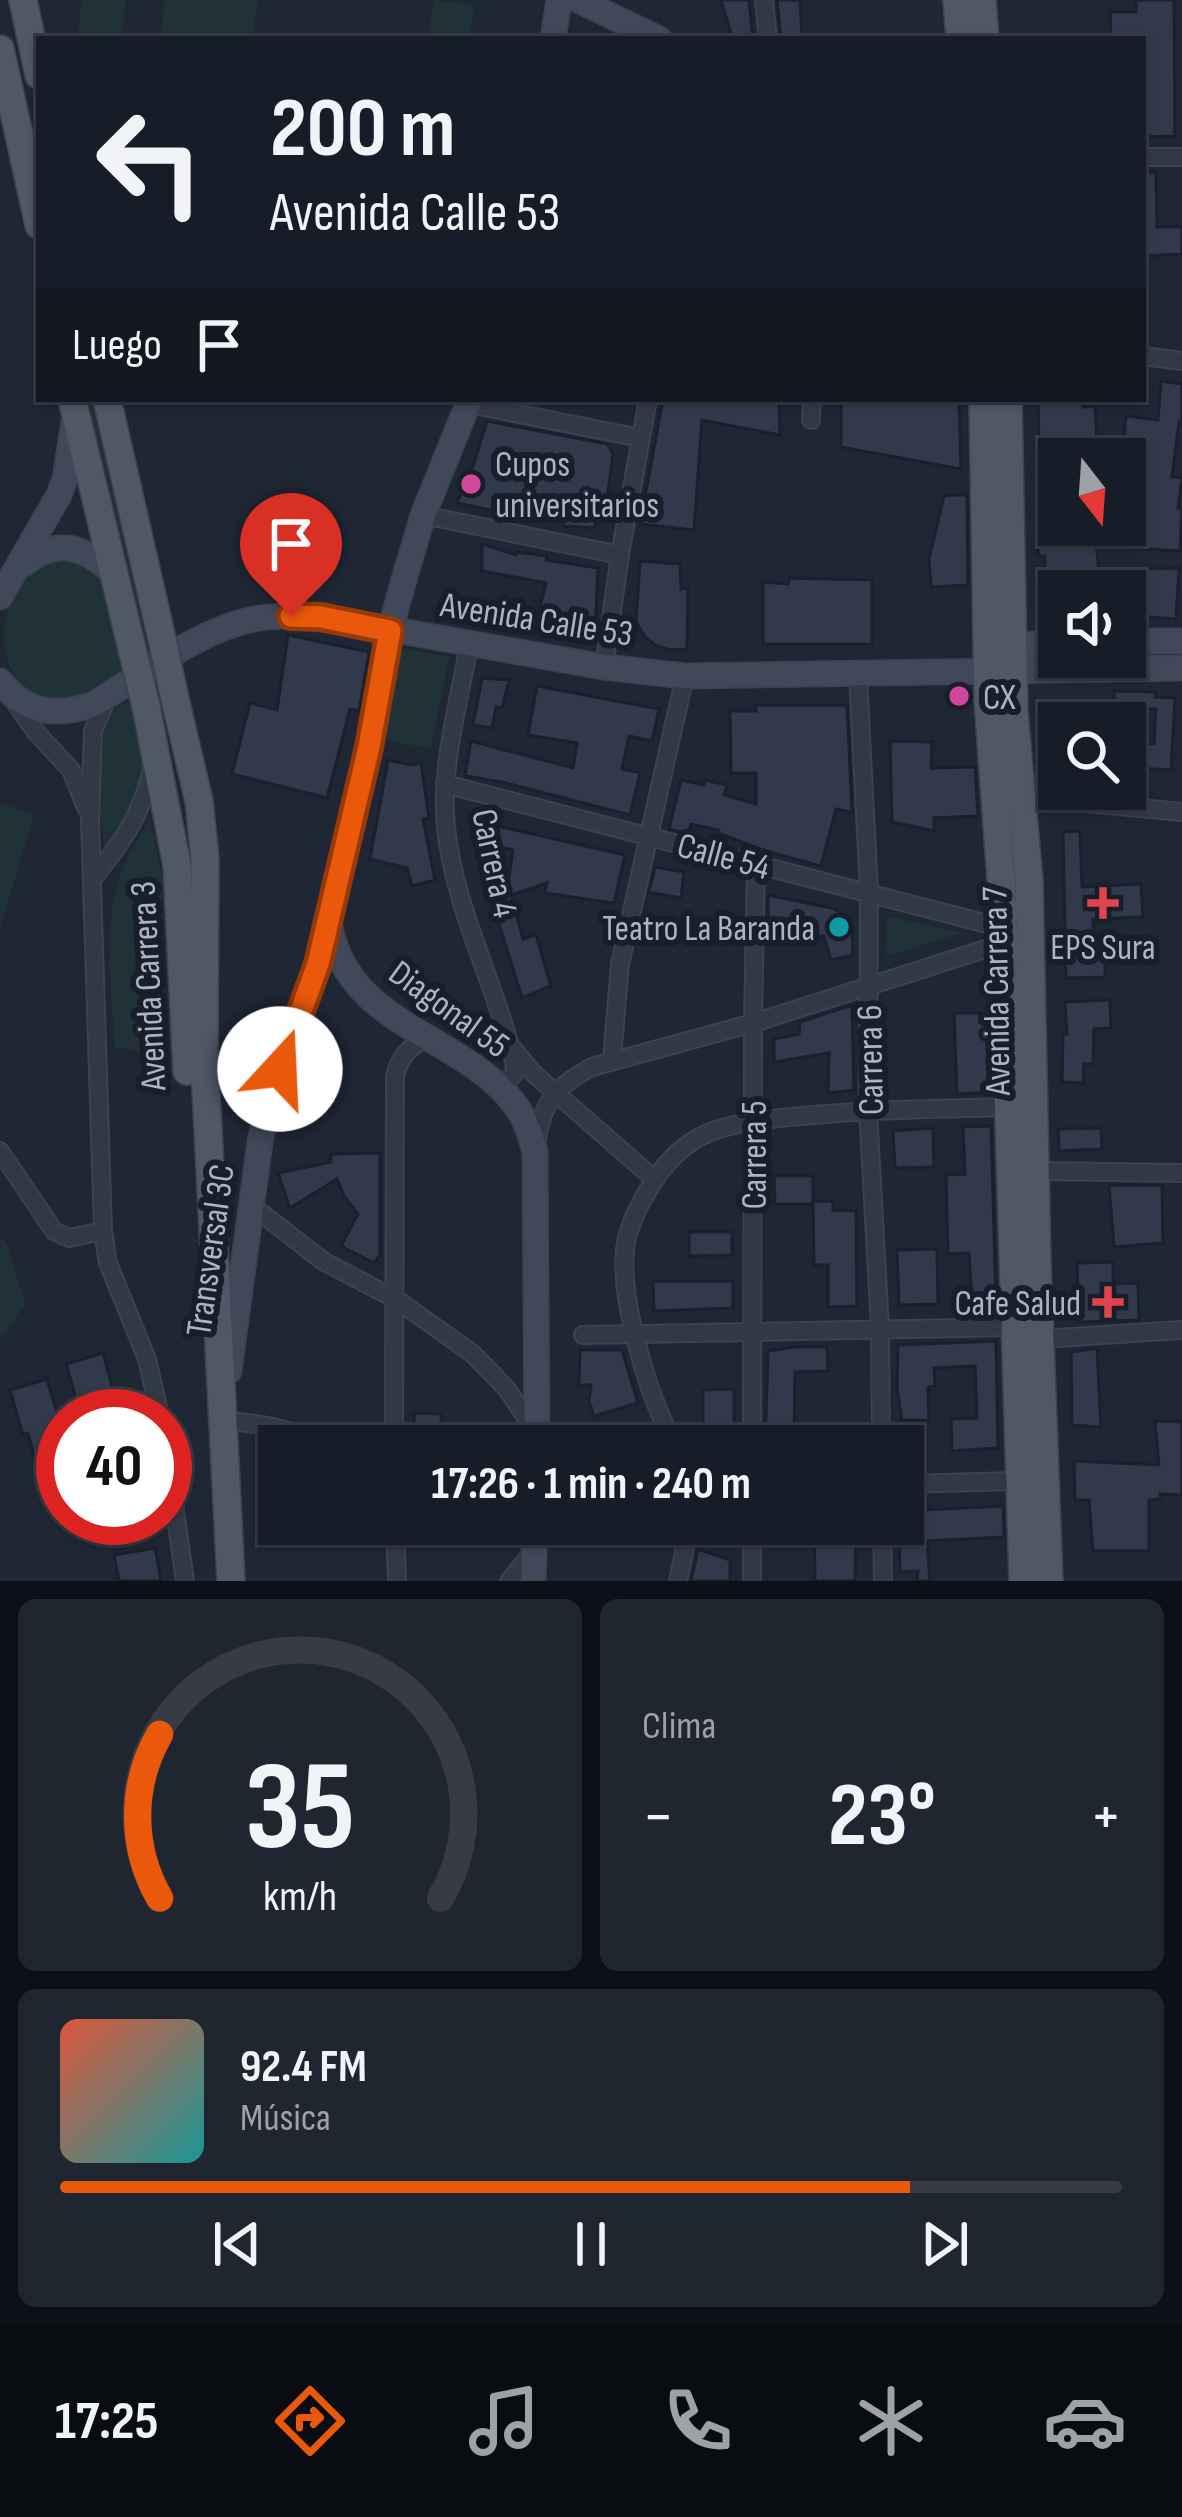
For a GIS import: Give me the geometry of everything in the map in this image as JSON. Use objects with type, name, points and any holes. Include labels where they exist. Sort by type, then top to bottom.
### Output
[{"type":"main road","points":[[23,0],[36,61]]},
{"type":"main road","points":[[957,0],[960,36]]},
{"type":"main road","points":[[982,0],[985,36]]},
{"type":"main road","points":[[0,49],[36,211]]},
{"type":"main road","name":"Avenida Carrera 3","points":[[107,402],[199,801],[205,859],[204,1051],[231,1581]]},
{"type":"main road","name":"Avenida Carrera 7","points":[[983,402],[1001,663],[1014,711],[1030,881],[1049,1581]]},
{"type":"main road","name":"Avenida Carrera 7","points":[[1008,402],[1001,663],[1003,936],[1023,1581]]},
{"type":"main road","name":"Avenida Carrera 3","points":[[74,406],[146,706],[177,866],[213,1581]]},
{"type":"street","points":[[553,36],[559,0]]},
{"type":"street","points":[[578,0],[653,36]]},
{"type":"street","points":[[764,0],[768,36]]},
{"type":"street","points":[[1146,157],[1182,157]]},
{"type":"street","points":[[1146,356],[1182,362]]},
{"type":"street","name":"Transversal 3C","points":[[222,1421],[269,1101],[318,964],[369,747],[390,631],[424,515],[470,402]]},
{"type":"street","points":[[475,402],[640,438]]},
{"type":"street","points":[[604,667],[647,402]]},
{"type":"street","points":[[812,402],[812,419]]},
{"type":"street","points":[[6,586],[59,495],[74,406]]},
{"type":"street","points":[[424,515],[620,555]]},
{"type":"street","points":[[6,586],[41,552],[54,547],[82,551],[114,574]]},
{"type":"street","name":"Avenida Calle 53","points":[[4,687],[23,704],[42,711],[81,709],[195,643],[249,620],[291,616],[686,676],[954,672],[1001,663],[1182,668]]},
{"type":"street","points":[[1146,641],[1182,641]]},
{"type":"street","name":"Carrera 4","points":[[469,644],[445,784],[446,827],[455,876],[511,1046]]},
{"type":"street","name":"Avenida Calle 53","points":[[1001,663],[1038,644]]},
{"type":"street","name":"Carrera 6","points":[[858,675],[869,892],[868,1110],[881,1425]]},
{"type":"street","points":[[612,1059],[620,964],[686,676]]},
{"type":"street","points":[[4,687],[71,770],[90,820]]},
{"type":"street","points":[[108,695],[93,731],[90,820],[103,1231],[108,1263],[147,1359],[154,1389]]},
{"type":"street","points":[[94,877],[134,825],[156,754]]},
{"type":"street","name":"Calle 54","points":[[445,784],[869,892],[1003,936]]},
{"type":"street","points":[[1023,797],[1181,812],[1182,790]]},
{"type":"street","name":"Carrera 5","points":[[752,1425],[756,864]]},
{"type":"street","name":"Diagonal 55","points":[[329,919],[346,973],[424,1038],[500,1088],[523,1117],[535,1152]]},
{"type":"street","points":[[537,1425],[535,1152],[543,1112],[555,1092],[573,1077],[612,1059],[868,987],[1003,936]]},
{"type":"street","points":[[394,1425],[395,1077],[407,1049],[424,1038]]},
{"type":"street","points":[[500,1088],[514,1074],[511,1046]]},
{"type":"street","points":[[511,1046],[534,1074],[654,1179]]},
{"type":"street","points":[[664,1425],[648,1386],[625,1278],[632,1219],[671,1158],[694,1139],[753,1122],[868,1110],[1007,1107]]},
{"type":"street","points":[[0,1151],[54,1232],[70,1238],[103,1231]]},
{"type":"street","points":[[1035,1171],[1182,1173]]},
{"type":"street","points":[[251,1205],[323,1261],[397,1300],[473,1354],[506,1388],[528,1425]]},
{"type":"street","points":[[583,1335],[1014,1327]]},
{"type":"street","points":[[1041,1339],[1182,1330]]},
{"type":"street","points":[[222,1421],[272,1425]]},
{"type":"street","points":[[924,1483],[1021,1481]]},
{"type":"street","points":[[180,1545],[185,1581]]},
{"type":"street","points":[[396,1545],[397,1581]]},
{"type":"street","points":[[533,1581],[534,1545]]},
{"type":"street","points":[[678,1581],[686,1545]]},
{"type":"street","points":[[752,1545],[752,1581]]},
{"type":"street","points":[[882,1545],[883,1581]]},
{"type":"street","points":[[509,1581],[534,1551]]},
{"type":"shaded area","points":[[82,0],[126,0],[121,36],[77,36]]},
{"type":"shaded area","points":[[165,0],[258,0],[252,36],[160,36]]},
{"type":"shaded area","points":[[434,0],[474,5],[469,36],[428,36]]},
{"type":"shaded area","points":[[84,402],[97,402],[154,651],[144,655]]},
{"type":"shaded area","points":[[79,558],[95,568],[106,588],[125,671],[78,695],[41,696],[21,685],[10,667],[4,635],[7,614],[17,592],[36,570],[54,560]]},
{"type":"shaded area","points":[[399,648],[449,657],[431,749],[383,739]]},
{"type":"shaded area","points":[[130,700],[142,752],[141,792],[105,855],[98,747],[107,718]]},
{"type":"shaded area","points":[[0,803],[34,814],[0,929]]},
{"type":"shaded area","points":[[150,818],[162,876],[157,1053],[115,1047],[109,957],[116,890]]},
{"type":"shaded area","points":[[887,916],[962,933],[886,956]]},
{"type":"shaded area","points":[[0,1239],[8,1247],[25,1304],[0,1339]]},
{"type":"building","points":[[721,0],[749,0],[753,36],[732,36]]},
{"type":"building","points":[[777,0],[800,0],[802,36],[781,36]]},
{"type":"building","points":[[1136,0],[1174,0],[1175,136],[1146,137],[1146,36],[1111,36],[1110,12],[1136,12]]},
{"type":"building","points":[[1156,172],[1157,227],[1182,227],[1182,254],[1146,256],[1146,173]]},
{"type":"building","points":[[1161,381],[1182,384],[1182,423],[1172,477],[1182,478],[1180,551],[1119,547],[1146,546],[1146,438],[1124,438],[1126,416],[1158,420]]},
{"type":"building","points":[[662,402],[779,402],[780,435],[702,420],[694,530],[640,524]]},
{"type":"building","points":[[841,402],[959,402],[961,469],[841,447]]},
{"type":"building","points":[[1038,402],[1095,406],[1097,438],[1039,438]]},
{"type":"building","points":[[487,421],[607,444],[613,454],[611,493],[594,528],[457,503]]},
{"type":"building","points":[[967,495],[968,585],[931,587],[929,559],[944,496]]},
{"type":"building","points":[[482,544],[516,555],[547,556],[546,560],[598,568],[595,634],[535,625],[546,583],[482,571]]},
{"type":"building","points":[[1038,546],[1097,546],[1098,570],[1045,570],[1045,556],[1038,556]]},
{"type":"building","points":[[640,561],[680,564],[681,589],[688,588],[687,649],[655,645],[636,622]]},
{"type":"building","points":[[1179,568],[1176,619],[1146,617],[1143,569]]},
{"type":"building","points":[[789,578],[872,580],[872,644],[763,644],[763,582],[788,584]]},
{"type":"building","points":[[288,635],[369,652],[359,711],[350,709],[327,798],[232,774],[250,703],[277,710]]},
{"type":"building","points":[[482,678],[509,680],[492,728],[473,725]]},
{"type":"building","points":[[537,686],[659,709],[652,741],[629,736],[622,769],[640,773],[630,815],[465,776],[471,741],[573,768],[577,743],[528,735]]},
{"type":"building","points":[[1114,691],[1156,692],[1155,697],[1175,698],[1171,770],[1146,769],[1146,744],[1154,744],[1156,709],[1146,709],[1146,702],[1114,702]]},
{"type":"building","points":[[756,705],[847,705],[852,812],[836,809],[821,866],[766,851],[719,830],[691,824],[688,834],[669,829],[681,780],[727,785],[724,795],[756,804],[756,773],[731,773],[730,711],[756,711]]},
{"type":"building","points":[[890,741],[932,742],[931,768],[975,767],[978,816],[934,818],[934,831],[892,822]]},
{"type":"building","points":[[388,760],[421,763],[429,818],[423,819],[435,880],[412,886],[407,868],[370,859]]},
{"type":"building","points":[[475,821],[625,855],[614,903],[545,893],[547,883],[511,895],[523,939],[536,935],[551,986],[522,998],[487,885],[509,877],[513,850],[470,839]]},
{"type":"building","points":[[1080,831],[1082,887],[1141,884],[1143,917],[1093,919],[1094,943],[1105,942],[1105,977],[1066,978],[1063,832]]},
{"type":"building","points":[[655,867],[684,872],[681,898],[649,892]]},
{"type":"building","points":[[768,895],[831,908],[852,918],[853,955],[831,960],[824,936],[768,938]]},
{"type":"building","points":[[1110,1000],[1111,1028],[1094,1029],[1093,1064],[1084,1064],[1083,1083],[1062,1082],[1065,1002]]},
{"type":"building","points":[[852,1005],[854,1090],[828,1093],[829,1053],[774,1062],[774,1039],[799,1034],[800,1022]]},
{"type":"building","points":[[954,1013],[988,1013],[990,1092],[957,1094]]},
{"type":"building","points":[[991,1126],[996,1300],[972,1302],[969,1253],[948,1254],[946,1175],[965,1174],[963,1127]]},
{"type":"building","points":[[933,1128],[934,1167],[895,1168],[893,1131]]},
{"type":"building","points":[[1101,1128],[1102,1149],[1059,1151],[1058,1129]]},
{"type":"building","points":[[380,1153],[380,1255],[374,1263],[341,1246],[358,1214],[337,1179],[290,1208],[278,1173],[331,1162],[331,1154]]},
{"type":"building","points":[[774,1176],[813,1176],[813,1204],[775,1204]]},
{"type":"building","points":[[1109,1185],[1162,1185],[1163,1243],[1114,1247]]},
{"type":"building","points":[[813,1201],[833,1201],[833,1210],[856,1211],[857,1306],[828,1307],[828,1265],[814,1265]]},
{"type":"building","points":[[689,1232],[732,1232],[732,1255],[689,1256]]},
{"type":"building","points":[[937,1249],[938,1304],[899,1305],[897,1250]]},
{"type":"building","name":"Cafe Salud","points":[[1113,1262],[1113,1284],[1138,1283],[1139,1320],[1079,1322],[1077,1263]]},
{"type":"building","points":[[653,1281],[733,1281],[733,1308],[654,1311]]},
{"type":"building","points":[[996,1341],[998,1448],[952,1451],[951,1419],[977,1418],[975,1366],[934,1368],[935,1386],[928,1387],[929,1420],[902,1420],[898,1345]]},
{"type":"building","points":[[827,1347],[828,1371],[795,1372],[794,1425],[766,1425],[768,1351]]},
{"type":"building","points":[[1097,1348],[1101,1427],[1072,1425],[1071,1352]]},
{"type":"building","points":[[580,1350],[622,1350],[638,1403],[594,1416],[591,1385],[579,1385]]},
{"type":"building","points":[[103,1353],[113,1389],[73,1389],[66,1364]]},
{"type":"building","points":[[47,1379],[50,1389],[36,1389],[36,1464],[28,1433],[23,1435],[10,1390]]},
{"type":"building","points":[[734,1389],[734,1425],[703,1425],[703,1390]]},
{"type":"building","points":[[414,1413],[441,1414],[441,1425],[414,1425]]},
{"type":"building","points":[[1155,1421],[1182,1422],[1182,1495],[1160,1494],[1161,1499],[1149,1500],[1149,1551],[1093,1551],[1089,1500],[1075,1500],[1074,1461],[1159,1465]]},
{"type":"building","points":[[1003,1506],[1004,1537],[927,1541],[930,1581],[917,1581],[918,1571],[900,1572],[899,1545],[924,1545],[924,1510]]},
{"type":"building","points":[[814,1545],[856,1545],[855,1581],[815,1581]]},
{"type":"building","points":[[155,1548],[161,1581],[119,1581],[114,1555]]},
{"type":"building","points":[[698,1549],[730,1560],[730,1581],[691,1581]]},
{"type":"place","name":"Cupos universitarios","points":[[471,484]]},
{"type":"place","name":"CX","points":[[959,696]]},
{"type":"place","name":"EPS Sura","points":[[1103,903]]},
{"type":"place","name":"Teatro La Baranda","points":[[839,927]]},
{"type":"place","name":"Cafe Salud","points":[[1108,1302]]},
{"type":"route","points":[[280,1069],[318,964],[369,747],[390,631],[291,616]]}]
